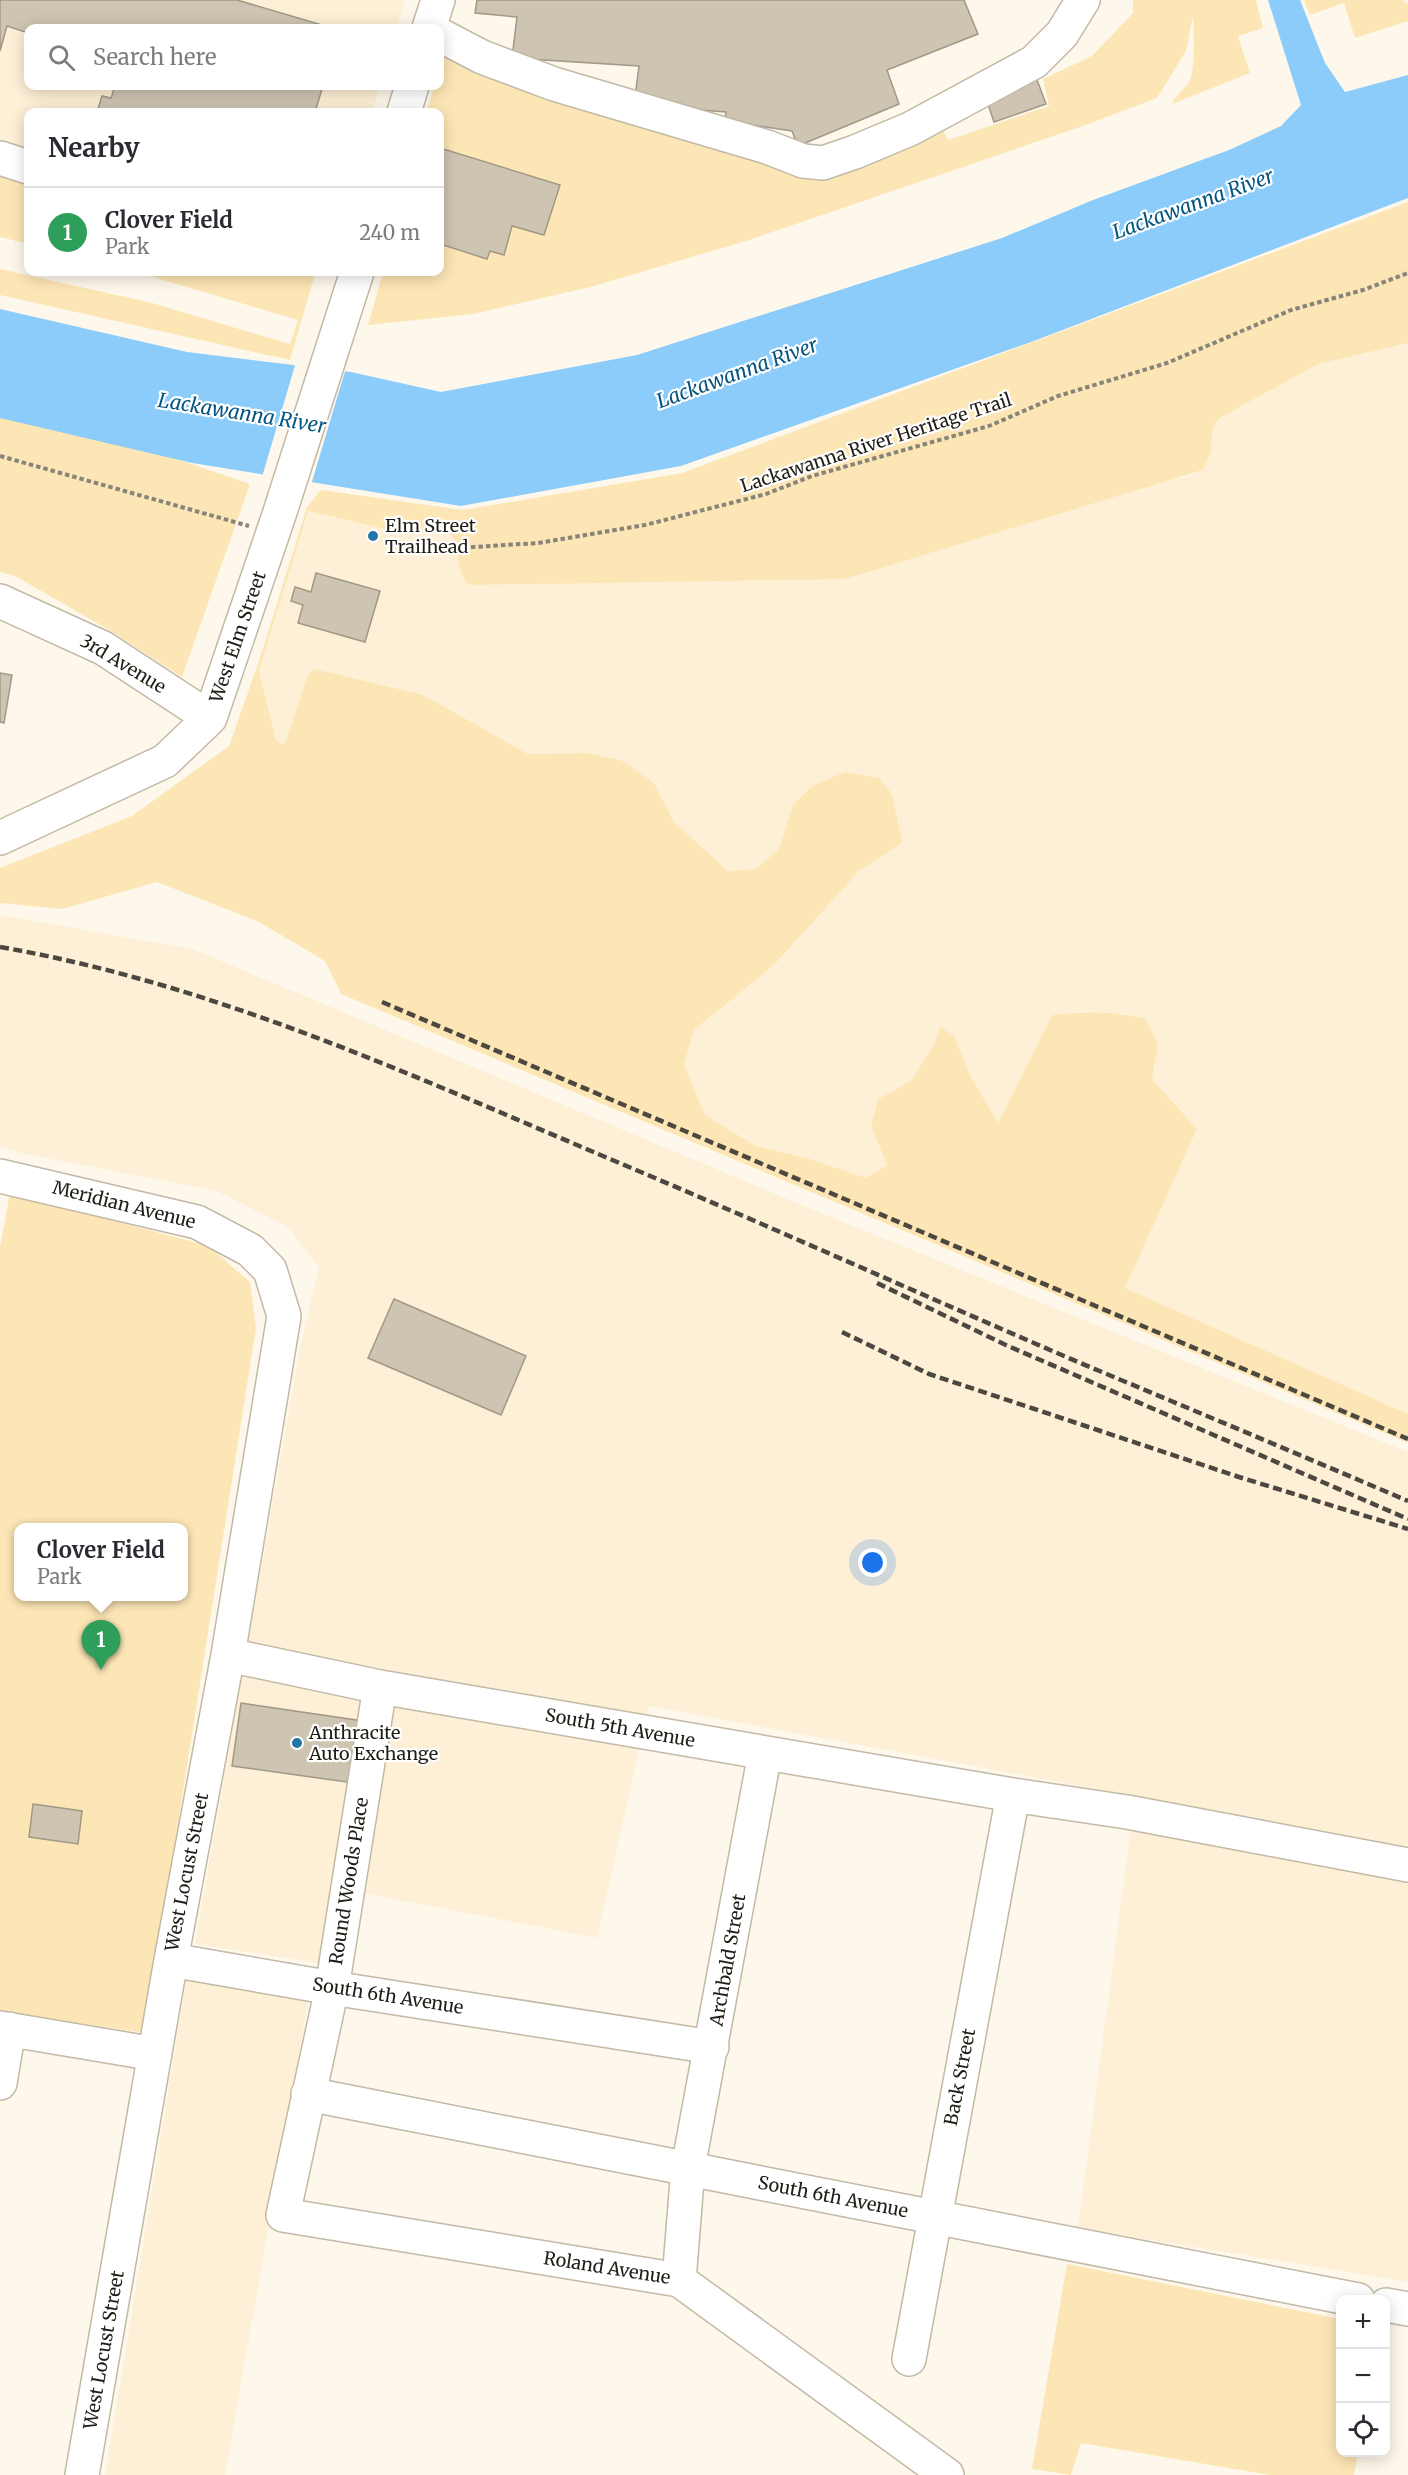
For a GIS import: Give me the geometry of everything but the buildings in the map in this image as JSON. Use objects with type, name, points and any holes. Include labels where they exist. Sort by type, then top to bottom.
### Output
[{"type":"street","points":[[430,24],[438,0]]},
{"type":"street","points":[[444,37],[482,57],[554,84],[767,147],[802,161],[823,163],[909,129],[1034,62],[1062,34],[1083,0]]},
{"type":"street","points":[[405,108],[411,90]]},
{"type":"street","points":[[0,158],[24,166]]},
{"type":"street","name":"West Elm Street","points":[[0,838],[165,761],[210,718],[276,524],[354,276]]},
{"type":"street","name":"3rd Avenue","points":[[0,601],[103,648],[210,718]]},
{"type":"street","name":"Meridian Avenue","points":[[0,1176],[197,1222],[250,1250],[270,1270]]},
{"type":"street","name":"West Locust Street","points":[[82,2475],[171,1960],[228,1655],[284,1316],[270,1270]]},
{"type":"street","name":"South 5th Avenue","points":[[228,1655],[380,1687],[1013,1795],[1127,1812],[1408,1865]]},
{"type":"street","name":"Round Woods Place","points":[[283,2215],[332,1988],[380,1687]]},
{"type":"street","name":"Archbald Street","points":[[679,2280],[688,2168],[765,1753]]},
{"type":"street","name":"Back Street","points":[[909,2359],[1013,1795]]},
{"type":"street","name":"South 6th Avenue","points":[[171,1960],[332,1988],[712,2047]]},
{"type":"street","points":[[0,2083],[5,2029],[155,2054]]},
{"type":"street","name":"South 6th Avenue","points":[[308,2094],[1336,2296]]},
{"type":"street","name":"Roland Avenue","points":[[283,2215],[679,2280],[947,2475]]},
{"type":"street","points":[[1390,2306],[1408,2309]]},
{"type":"path","name":"Lackawanna River Heritage Trail","points":[[441,549],[538,543],[645,525],[766,494],[812,476],[989,426],[1058,396],[1167,363],[1291,310],[1363,290],[1408,273]]},
{"type":"path","points":[[0,456],[276,524]]},
{"type":"shaded area","points":[[0,0],[405,0],[398,24],[24,24],[24,90],[379,90],[373,108],[24,108],[24,187],[0,179]]},
{"type":"shaded area","points":[[1133,0],[1256,0],[1263,28],[1238,36],[1250,73],[1172,104],[1192,74],[1193,16],[1186,51],[1157,98],[1083,126],[749,240],[594,286],[473,314],[368,325],[382,276],[444,276],[444,108],[428,108],[433,90],[444,90],[444,56],[735,152],[828,169],[943,130],[948,140],[1049,106],[1043,79],[1092,56],[1133,13]]},
{"type":"shaded area","points":[[1304,0],[1402,0],[1408,4],[1408,21],[1355,38],[1344,3],[1310,15]]},
{"type":"shaded area","points":[[0,175],[24,183],[24,243],[0,237]]},
{"type":"shaded area","points":[[1408,202],[1408,343],[1318,364],[1218,419],[1212,431],[1211,452],[1203,470],[845,579],[469,585],[461,572],[454,541],[445,528],[389,530],[308,511],[259,671],[276,740],[281,744],[286,741],[307,677],[314,669],[423,695],[528,754],[586,753],[623,761],[654,783],[674,822],[728,871],[756,869],[779,849],[793,805],[812,786],[845,772],[879,778],[892,794],[902,843],[859,871],[774,965],[694,1030],[684,1064],[705,1115],[756,1146],[807,1158],[866,1178],[887,1165],[871,1126],[878,1099],[911,1081],[935,1043],[940,1026],[954,1036],[971,1077],[998,1123],[1052,1015],[1099,1012],[1146,1019],[1158,1045],[1152,1079],[1197,1129],[1125,1288],[1408,1414],[1408,1443],[341,994],[325,961],[259,922],[157,882],[62,909],[0,903],[0,868],[132,816],[229,746],[258,664],[307,507],[321,490],[463,510],[682,473]]},
{"type":"shaded area","points":[[0,269],[152,303],[290,344],[298,320],[150,276],[314,276],[290,360],[0,295]]},
{"type":"shaded area","points":[[1408,343],[1408,1414],[1125,1288],[1197,1129],[1152,1079],[1158,1045],[1127,1014],[1084,1011],[1052,1015],[998,1124],[971,1077],[954,1036],[940,1026],[935,1043],[911,1081],[878,1099],[871,1126],[887,1165],[866,1178],[807,1158],[756,1146],[705,1115],[684,1064],[694,1030],[774,965],[859,871],[902,843],[793,806],[779,849],[756,869],[728,871],[674,822],[654,783],[586,753],[528,754],[501,739],[307,677],[286,741],[281,744],[276,740],[259,671],[308,511],[389,530],[444,528],[454,537],[463,579],[1186,477],[1203,470],[1211,452],[1212,431],[1218,419],[1318,364]]},
{"type":"shaded area","points":[[0,405],[68,422],[250,484],[182,677],[104,627],[15,576],[0,572]]},
{"type":"shaded area","name":"Anthracite Auto Exchange","points":[[0,915],[193,949],[797,1203],[1408,1452],[1408,2282],[1078,2228],[1135,1796],[649,1706],[597,1938],[362,1893],[324,1964],[195,1944],[300,1348],[319,1268],[289,1228],[217,1191],[25,1154],[0,1147]]},
{"type":"shaded area","points":[[10,1193],[208,1246],[250,1282],[256,1328],[145,2033],[0,2011],[0,1247]]},
{"type":"shaded area","points":[[187,1977],[308,2002],[225,2475],[105,2475]]},
{"type":"shaded area","points":[[1067,2264],[1336,2318],[1336,2457],[1357,2457],[1354,2475],[1270,2475],[1081,2443],[1071,2475],[1032,2469]]},
{"type":"water","name":"Lackawanna River","points":[[1268,0],[1300,0],[1325,63],[1345,92],[1408,75],[1408,198],[1031,342],[681,466],[461,506],[192,463],[0,418],[0,309],[187,352],[351,372],[441,392],[637,355],[1002,238],[1093,200],[1229,150],[1281,126],[1301,105]]},
{"type":"pier","points":[[296,362],[346,368],[311,485],[262,477]]},
{"type":"railway","points":[[0,947],[79,963],[158,984],[311,1035],[669,1184],[1078,1362],[1408,1501]]},
{"type":"railway","points":[[382,1002],[1408,1439]]},
{"type":"railway","points":[[877,1283],[1008,1346],[1408,1519]]},
{"type":"railway","points":[[842,1332],[929,1374],[1239,1477],[1408,1529]]},
{"type":"place","name":"Elm Street Trailhead","points":[[373,536]]},
{"type":"place","name":"Clover Field","points":[[101,1670]]},
{"type":"place","name":"Anthracite Auto Exchange","points":[[297,1743]]}]
